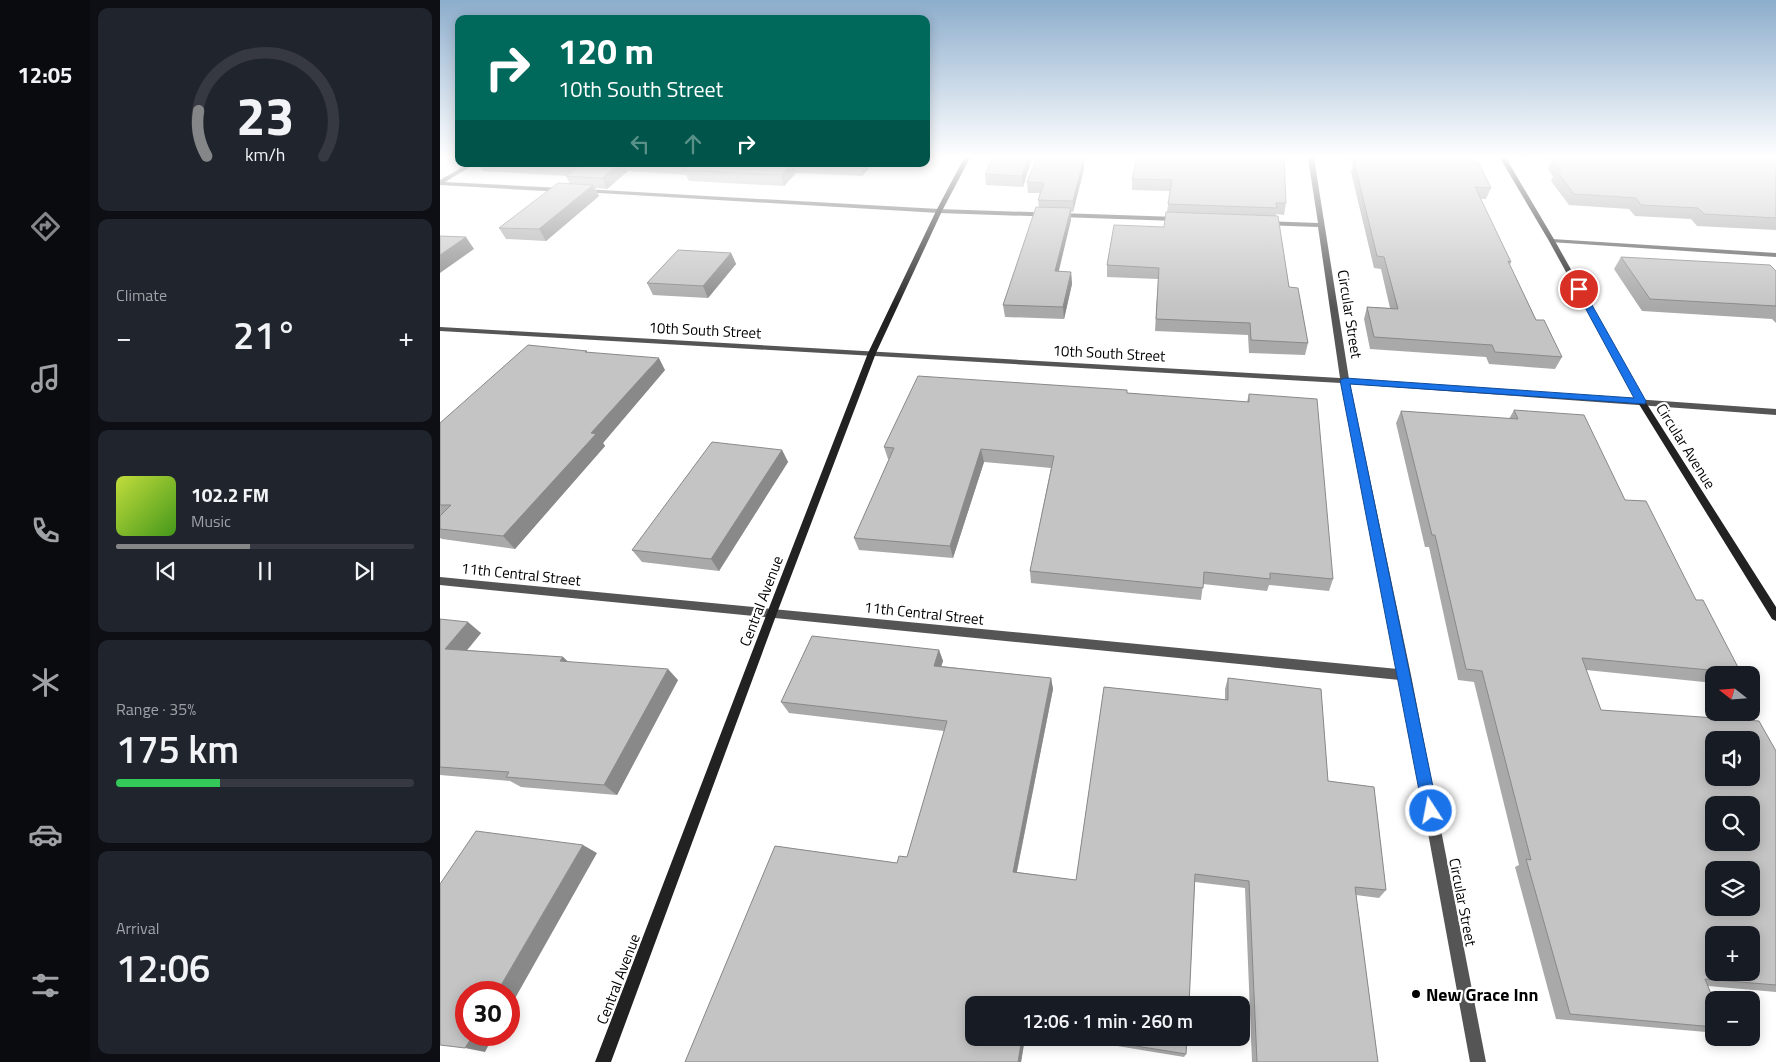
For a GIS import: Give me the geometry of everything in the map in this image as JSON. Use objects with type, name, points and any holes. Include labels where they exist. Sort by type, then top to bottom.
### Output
[{"type":"street","points":[[877,208],[1183,220]]},
{"type":"street","name":"Central Avenue","points":[[603,1062],[872,354],[941,208]]},
{"type":"street","name":"Circular Street","points":[[1318,208],[1345,380],[1405,675],[1478,1062]]},
{"type":"street","name":"Circular Avenue","points":[[1532,208],[1641,401],[1776,616]]},
{"type":"street","points":[[1262,222],[1320,225]]},
{"type":"street","points":[[1552,241],[1776,256]]},
{"type":"street","name":"10th South Street","points":[[440,329],[1345,380],[1776,412]]},
{"type":"street","name":"11th Central Street","points":[[440,581],[1405,675]]},
{"type":"building","points":[[526,208],[565,208],[539,229],[499,228]]},
{"type":"building","points":[[1036,208],[1071,208],[1055,271],[1071,272],[1063,307],[1003,305]]},
{"type":"building","points":[[1365,208],[1485,208],[1536,320],[1544,320],[1562,357],[1495,352],[1492,345],[1374,337],[1367,307],[1398,309],[1384,257],[1377,256]]},
{"type":"building","points":[[1690,208],[1776,208],[1776,218],[1704,214],[1698,208]]},
{"type":"building","points":[[1166,212],[1278,216],[1289,287],[1298,288],[1308,343],[1251,340],[1250,323],[1156,319],[1159,268],[1107,265],[1114,225],[1164,227]]},
{"type":"building","points":[[440,236],[466,237],[440,255]]},
{"type":"building","points":[[678,250],[731,253],[703,286],[647,283]]},
{"type":"building","points":[[1621,257],[1770,265],[1776,271],[1776,306],[1650,299]]},
{"type":"building","points":[[528,345],[659,358],[591,433],[596,434],[503,536],[440,529],[440,516],[451,505],[440,505],[440,423]]},
{"type":"building","points":[[918,376],[1127,390],[1127,393],[1249,402],[1249,394],[1317,399],[1333,579],[1270,573],[1270,579],[1204,572],[1203,588],[1030,571],[1054,456],[981,449],[950,546],[854,538],[894,448],[884,447]]},
{"type":"building","points":[[1514,410],[1584,415],[1625,500],[1646,501],[1696,600],[1703,600],[1737,666],[1705,666],[1705,670],[1582,658],[1601,710],[1705,717],[1705,721],[1759,721],[1776,751],[1776,985],[1729,981],[1760,981],[1760,926],[1705,926],[1705,981],[1710,991],[1705,991],[1705,1026],[1570,1014],[1526,859],[1531,860],[1482,671],[1466,669],[1435,535],[1432,535],[1401,411],[1518,419]]},
{"type":"building","points":[[712,442],[782,450],[711,559],[632,550]]},
{"type":"building","points":[[440,619],[468,622],[445,649],[563,657],[560,661],[668,669],[604,785],[506,777],[509,772],[440,767]]},
{"type":"building","points":[[812,636],[939,650],[934,666],[1051,678],[1013,872],[1076,880],[1104,687],[1228,700],[1228,678],[1321,689],[1328,781],[1374,787],[1386,890],[1355,887],[1378,1062],[1257,1062],[1249,881],[1195,874],[1189,996],[965,996],[965,1046],[1021,1046],[1018,1062],[685,1062],[775,846],[897,863],[899,856],[907,857],[947,721],[781,702]]},
{"type":"building","points":[[476,831],[583,845],[503,981],[455,981],[455,1046],[466,1046],[465,1048],[440,1045],[440,884]]},
{"type":"building","points":[[1136,1046],[1186,1046],[1186,1054]]},
{"type":"place","name":"New Grace Inn","points":[[1416,994]]},
{"type":"route","points":[[1431,811],[1345,380],[1641,401],[1579,289]]}]
